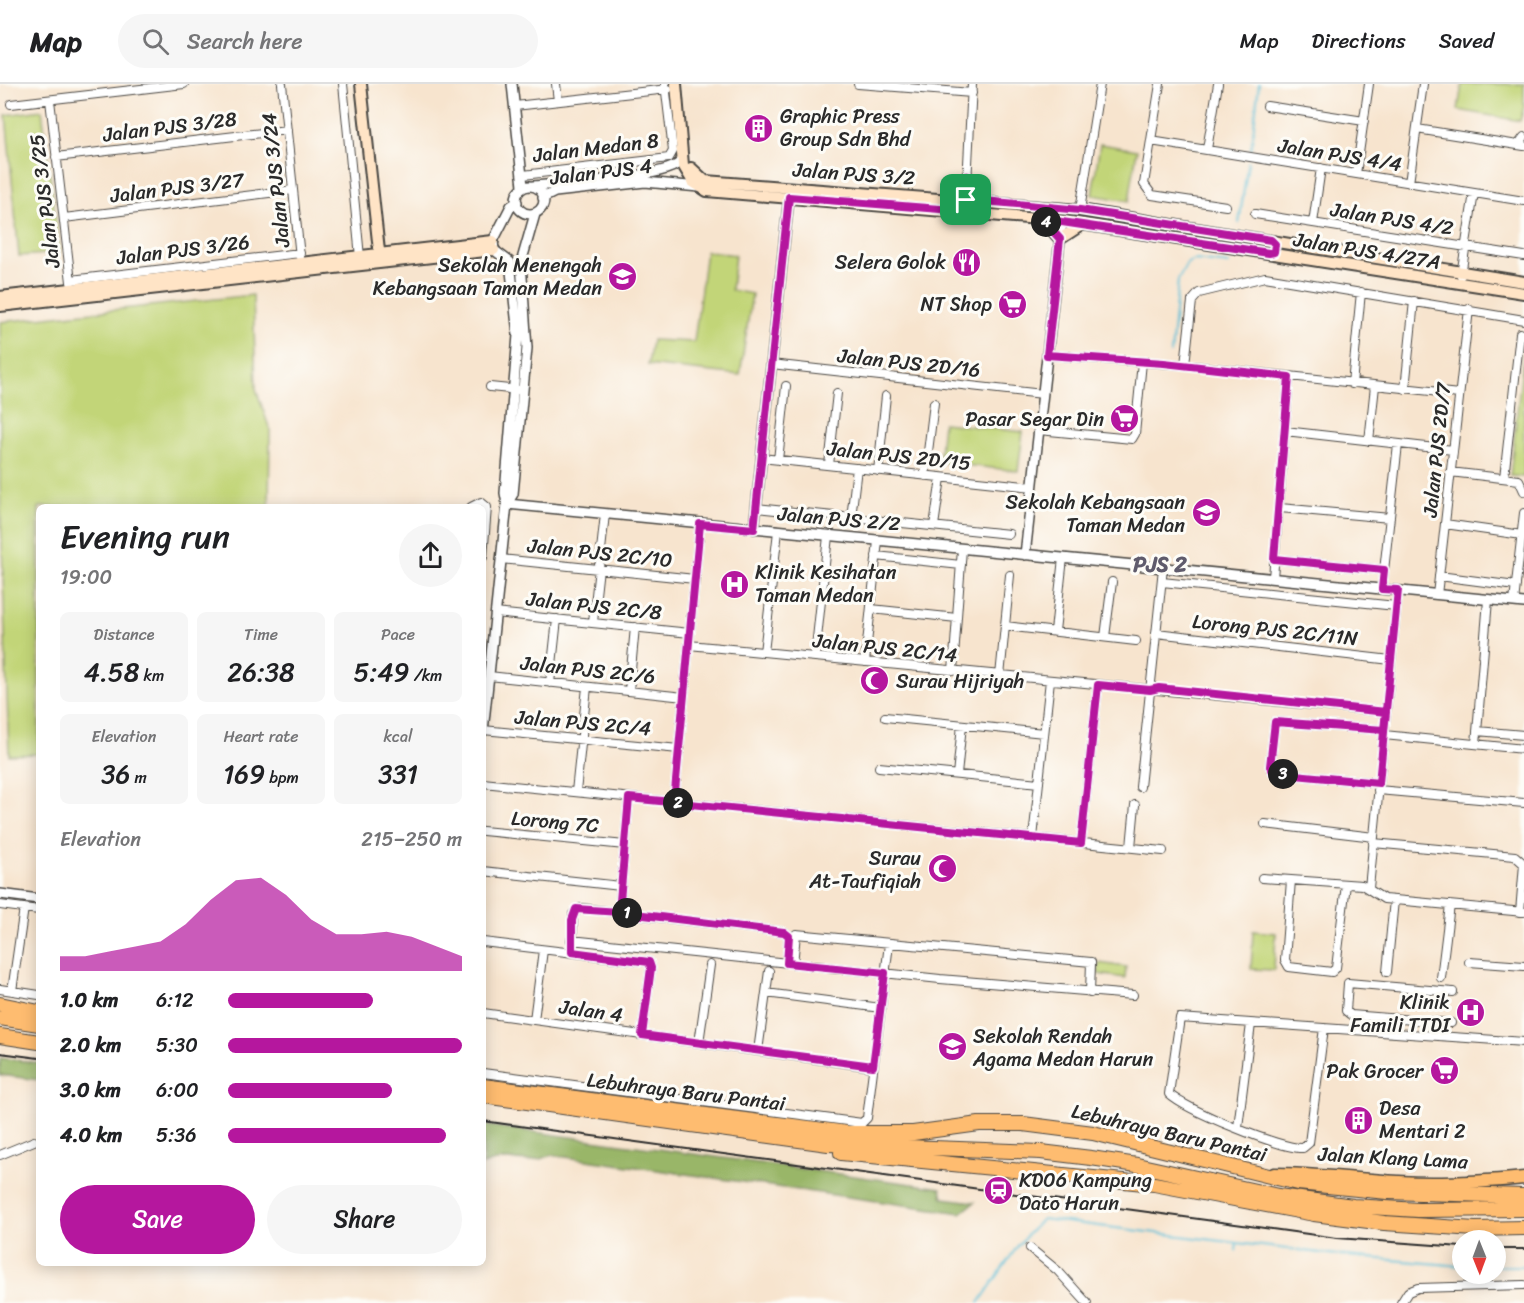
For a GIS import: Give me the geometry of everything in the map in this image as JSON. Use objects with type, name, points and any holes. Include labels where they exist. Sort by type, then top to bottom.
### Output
[{"type":"highway","points":[[0,1004],[36,1011]]},
{"type":"highway","points":[[0,1018],[36,1024]]},
{"type":"highway","points":[[0,1027],[36,1033]]},
{"type":"highway","points":[[0,1036],[36,1042]]},
{"type":"highway","name":"Lebuhraya Baru Pantai","points":[[486,1086],[847,1133],[913,1133],[997,1123],[1078,1130],[1298,1183],[1387,1192],[1524,1196]]},
{"type":"highway","name":"Lebuhraya Baru Pantai","points":[[486,1096],[828,1144],[1041,1152],[1091,1158],[1137,1165],[1278,1196],[1353,1206],[1418,1210],[1524,1209]]},
{"type":"highway","points":[[486,1105],[836,1153],[1154,1184],[1314,1214],[1384,1223],[1475,1229],[1524,1228]]},
{"type":"highway","points":[[1261,1174],[1297,1190],[1385,1203],[1460,1205],[1524,1202]]},
{"type":"highway","points":[[1314,1214],[1524,1215]]},
{"type":"main road","points":[[361,84],[380,259]]},
{"type":"main road","points":[[673,86],[682,160],[694,177]]},
{"type":"main road","points":[[673,86],[694,177]]},
{"type":"main road","points":[[967,176],[973,190],[984,201]]},
{"type":"main road","name":"Jalan PJS 3/2","points":[[694,177],[726,194],[966,206],[984,201],[1080,210]]},
{"type":"main road","name":"Jalan PJS 3/2","points":[[694,177],[705,181],[966,206],[1062,221]]},
{"type":"main road","name":"Jalan PJS 4/27A","points":[[1080,210],[1524,280]]},
{"type":"main road","points":[[1042,219],[1060,239],[1083,224]]},
{"type":"main road","name":"Jalan PJS 4/27A","points":[[1062,221],[1524,293]]},
{"type":"main road","points":[[1269,253],[1276,249],[1271,240]]},
{"type":"main road","points":[[1302,258],[1296,251],[1303,245]]},
{"type":"main road","points":[[301,263],[380,259],[494,246]]},
{"type":"main road","points":[[0,297],[360,257],[380,259]]},
{"type":"main road","points":[[0,306],[72,289]]},
{"type":"main road","name":"Jalan Klang Lama","points":[[1261,1174],[1307,1174],[1411,1182],[1463,1183],[1524,1178]]},
{"type":"street","points":[[11,104],[184,84]]},
{"type":"street","name":"Jalan PJS 3/24","points":[[282,84],[301,263]]},
{"type":"street","points":[[342,84],[360,257]]},
{"type":"street","name":"Jalan Medan 8","points":[[512,84],[523,186]]},
{"type":"street","points":[[556,84],[558,102]]},
{"type":"street","points":[[858,84],[972,88],[966,206]]},
{"type":"street","points":[[1080,210],[1100,84]]},
{"type":"street","points":[[1160,84],[1144,184],[1146,190],[1152,195],[1226,206]]},
{"type":"street","points":[[1207,149],[1218,84]]},
{"type":"street","points":[[1356,174],[1369,84]]},
{"type":"street","points":[[1409,183],[1423,84]]},
{"type":"street","points":[[515,106],[673,86]]},
{"type":"street","name":"Jalan Medan 8","points":[[523,175],[669,158],[673,151],[673,86]]},
{"type":"street","name":"Jalan PJS 3/25","points":[[50,100],[72,289]]},
{"type":"street","points":[[1267,106],[1364,121]]},
{"type":"street","points":[[1417,129],[1521,145],[1524,137]]},
{"type":"street","name":"Jalan PJS 3/28","points":[[56,157],[287,130]]},
{"type":"street","name":"Jalan PJS 4/4","points":[[1151,141],[1524,201]]},
{"type":"street","name":"Jalan PJS 4","points":[[533,186],[644,175],[676,167],[682,160]]},
{"type":"street","points":[[1313,223],[1321,168]]},
{"type":"street","name":"Jalan PJS 4","points":[[543,198],[555,192],[694,177]]},
{"type":"street","points":[[486,703],[507,504],[505,493],[527,334],[521,263],[535,214],[543,198],[541,192],[533,186],[523,186],[517,202],[511,206],[494,246],[510,262],[512,271],[518,335],[519,390]]},
{"type":"street","name":"Jalan PJS 3/27","points":[[64,218],[293,190]]},
{"type":"street","points":[[1460,284],[1474,193]]},
{"type":"street","points":[[754,529],[789,197]]},
{"type":"street","points":[[517,202],[524,214],[535,214]]},
{"type":"street","name":"Jalan PJS 4/2","points":[[1255,214],[1524,256]]},
{"type":"street","points":[[1025,555],[1062,221]]},
{"type":"street","points":[[1185,365],[1192,301],[1199,293],[1265,277],[1469,309],[1524,320]]},
{"type":"street","points":[[1352,384],[1361,292]]},
{"type":"street","points":[[1405,389],[1414,301]]},
{"type":"street","name":"Jalan PJS 2D/7","points":[[1437,594],[1469,309]]},
{"type":"street","points":[[1504,478],[1520,333]]},
{"type":"street","points":[[1047,355],[1185,365],[1459,394]]},
{"type":"street","points":[[1039,430],[1132,439],[1135,434],[1142,362]]},
{"type":"street","name":"Jalan PJS 2D/16","points":[[771,364],[1043,394]]},
{"type":"street","points":[[1273,578],[1289,377]]},
{"type":"street","points":[[778,460],[786,386]]},
{"type":"street","points":[[1369,441],[1375,386]]},
{"type":"street","points":[[490,387],[519,390]]},
{"type":"street","points":[[829,465],[837,393]]},
{"type":"street","points":[[878,471],[886,396]]},
{"type":"street","points":[[925,476],[934,403]]},
{"type":"street","points":[[1285,431],[1453,450]]},
{"type":"street","points":[[1382,589],[1398,444]]},
{"type":"street","name":"Jalan PJS 2D/15","points":[[761,458],[1033,487]]},
{"type":"street","points":[[851,518],[857,468]]},
{"type":"street","points":[[1450,472],[1519,480],[1524,491]]},
{"type":"street","points":[[934,526],[941,477]]},
{"type":"street","name":"Jalan PJS 2/2","points":[[507,504],[1519,603]]},
{"type":"street","points":[[756,508],[1010,534]]},
{"type":"street","points":[[1280,508],[1390,519]]},
{"type":"street","points":[[1519,603],[1516,586],[1524,513]]},
{"type":"street","points":[[593,622],[605,514]]},
{"type":"street","points":[[674,802],[700,524]]},
{"type":"street","points":[[1445,524],[1522,534]]},
{"type":"street","points":[[764,652],[778,531]]},
{"type":"street","points":[[814,657],[828,536]]},
{"type":"street","points":[[865,662],[878,541]]},
{"type":"street","points":[[953,671],[962,549]]},
{"type":"street","points":[[876,556],[961,565]]},
{"type":"street","points":[[1055,631],[1063,558]]},
{"type":"street","name":"Jalan PJS 2C/10","points":[[501,559],[695,579]]},
{"type":"street","points":[[1274,559],[1384,570]]},
{"type":"street","points":[[1140,787],[1163,568]]},
{"type":"street","points":[[1000,676],[1010,575]]},
{"type":"street","points":[[1439,576],[1516,586]]},
{"type":"street","points":[[1104,637],[1112,582]]},
{"type":"street","points":[[1162,582],[1396,606]]},
{"type":"street","points":[[1369,888],[1398,590]]},
{"type":"street","points":[[1476,744],[1488,600]]},
{"type":"street","points":[[871,609],[957,618]]},
{"type":"street","name":"Jalan PJS 2C/8","points":[[495,613],[690,633]]},
{"type":"street","points":[[550,683],[557,619]]},
{"type":"street","points":[[1005,626],[1136,640]]},
{"type":"street","points":[[629,691],[635,627]]},
{"type":"street","name":"Lorong PJS 2C/11N","points":[[1156,633],[1391,660]]},
{"type":"street","name":"Jalan PJS 2C/14","points":[[689,645],[1150,690],[1159,688],[1386,712]]},
{"type":"street","name":"Jalan PJS 2C/6","points":[[489,676],[684,697]]},
{"type":"street","points":[[1033,838],[1050,680]]},
{"type":"street","points":[[1081,843],[1098,685]]},
{"type":"street","points":[[576,792],[587,687]]},
{"type":"street","points":[[885,717],[1044,733]]},
{"type":"street","points":[[1524,749],[1275,722],[1270,766],[1274,773],[1459,798],[1524,803]]},
{"type":"street","points":[[957,775],[962,725]]},
{"type":"street","name":"Jalan PJS 2C/4","points":[[486,730],[679,749]]},
{"type":"street","points":[[1477,731],[1524,735]]},
{"type":"street","points":[[879,767],[1039,783]]},
{"type":"street","points":[[486,783],[1162,851]]},
{"type":"street","points":[[619,912],[629,798]]},
{"type":"street","points":[[1131,848],[1135,805]]},
{"type":"street","points":[[1262,878],[1346,884],[1369,888],[1376,895],[1394,900],[1522,912],[1524,864],[1515,856],[1374,840],[1265,824]]},
{"type":"street","name":"Lorong 7C","points":[[486,831],[625,845]]},
{"type":"street","points":[[486,871],[621,886]]},
{"type":"street","points":[[1291,880],[1285,960],[1289,967],[1332,972],[1336,968],[1346,884]]},
{"type":"street","points":[[0,894],[36,899]]},
{"type":"street","points":[[1387,972],[1394,900]]},
{"type":"street","points":[[0,905],[36,910]]},
{"type":"street","points":[[1441,978],[1449,905]]},
{"type":"street","points":[[12,991],[24,908]]},
{"type":"street","points":[[572,952],[572,920],[576,909],[784,932],[789,936],[790,964]]},
{"type":"street","points":[[790,964],[796,933],[889,944],[1091,962],[1090,993]]},
{"type":"street","points":[[571,940],[790,964],[1090,993],[1133,995]]},
{"type":"street","points":[[486,942],[649,962],[651,968],[642,1035]]},
{"type":"street","points":[[486,1073],[862,1123],[867,1119],[889,944]]},
{"type":"street","points":[[534,1020],[543,950]]},
{"type":"street","points":[[1469,962],[1524,966]]},
{"type":"street","points":[[699,1043],[710,965]]},
{"type":"street","points":[[758,1051],[769,971]]},
{"type":"street","points":[[1450,1023],[1351,1015],[1346,1011],[1348,983],[1453,992]]},
{"type":"street","points":[[0,989],[36,995]]},
{"type":"street","points":[[766,993],[880,1008]]},
{"type":"street","name":"Jalan 4","points":[[486,1013],[873,1066]]},
{"type":"street","points":[[1324,1028],[1309,1143],[1303,1148],[1297,1148],[1204,1114],[1169,1094],[1180,1018],[1251,1024],[1324,1028],[1524,1042]]},
{"type":"street","points":[[1238,1127],[1251,1024]]},
{"type":"street","points":[[0,1155],[33,1141]]},
{"type":"street","points":[[1030,1248],[1058,1271],[1087,1303]]},
{"type":"street","points":[[1401,1303],[1408,1292],[1418,1288],[1524,1285]]},
{"type":"green space","points":[[1462,84],[1524,84],[1524,107],[1520,121],[1458,110]]},
{"type":"green space","points":[[42,110],[60,253],[19,256],[6,115]]},
{"type":"green space","points":[[1100,144],[1137,150],[1129,201],[1092,195]]},
{"type":"green space","points":[[706,251],[735,255],[731,290],[752,294],[740,375],[648,365],[652,340],[694,342]]},
{"type":"green space","points":[[253,295],[256,389],[270,430],[269,504],[36,504],[36,754],[9,755],[0,485],[0,322]]},
{"type":"green space","points":[[1524,350],[1524,477],[1510,476]]},
{"type":"green space","points":[[943,423],[1023,432],[1018,471],[939,462]]},
{"type":"green space","points":[[1253,931],[1276,933],[1274,970],[1251,969]]},
{"type":"green space","points":[[1099,963],[1126,967],[1125,978],[1098,974]]},
{"type":"green space","points":[[0,1058],[36,1063],[36,1080],[0,1075]]},
{"type":"green space","points":[[486,1125],[941,1188],[943,1198],[975,1202],[961,1213],[551,1155],[533,1160],[486,1164]]},
{"type":"waterway","points":[[1251,150],[1259,84]]},
{"type":"waterway","points":[[1239,223],[1248,162]]},
{"type":"waterway","points":[[1171,353],[1178,280],[1187,263],[1195,260],[1229,264]]},
{"type":"waterway","points":[[979,1303],[1019,1244],[1042,1219],[1345,1256],[1452,1265]]},
{"type":"waterway","points":[[1236,1251],[1237,1243]]},
{"type":"waterway","points":[[1506,1266],[1524,1266]]},
{"type":"railway","points":[[0,1053],[36,1058]]},
{"type":"railway","points":[[486,1121],[1337,1238],[1452,1246]]},
{"type":"railway","points":[[1506,1249],[1524,1249]]},
{"type":"place","name":"Graphic Press Group Sdn Bhd","points":[[759,128]]},
{"type":"place","name":"Selera Golok","points":[[967,262]]},
{"type":"place","name":"Sekolah Menengah Kebangsaan Taman Medan","points":[[623,277]]},
{"type":"place","name":"NT Shop","points":[[1013,304]]},
{"type":"place","name":"Pasar Segar Din","points":[[1125,419]]},
{"type":"place","name":"Sekolah Kebangsaan Taman Medan","points":[[1206,513]]},
{"type":"place","name":"Klinik Kesihatan Taman Medan","points":[[734,584]]},
{"type":"place","name":"Surau Hijriyah","points":[[875,681]]},
{"type":"place","name":"Surau At-Taufiqiah","points":[[942,869]]},
{"type":"place","name":"Klinik Famili TTDI","points":[[1471,1013]]},
{"type":"place","name":"Sekolah Rendah Agama Medan Harun","points":[[952,1047]]},
{"type":"place","name":"Pak Grocer","points":[[1444,1071]]},
{"type":"place","name":"Desa Mentari 2","points":[[1358,1120]]},
{"type":"place","name":"KD06 Kampung Dato Harun","points":[[998,1191]]},
{"type":"district","name":"PJS 2","points":[[1160,564]]},
{"type":"route","points":[[966,200],[965,211],[789,197],[754,529],[700,524],[674,802],[629,798],[619,912],[784,932],[789,936],[787,963],[885,973],[873,1066],[642,1035],[651,968],[649,962],[572,952],[572,920],[576,909],[619,912],[621,886],[629,798],[1081,843],[1098,685],[1150,690],[1159,688],[1386,712],[1379,783],[1274,773],[1270,766],[1275,722],[1280,720],[1384,730],[1386,712],[1390,667],[1398,590],[1382,589],[1384,570],[1274,559],[1289,377],[1164,363],[1047,355],[1060,239],[1042,219],[1269,253],[1274,252],[1275,244],[1271,240],[1080,210],[984,201],[973,190],[967,176],[966,200]]}]
